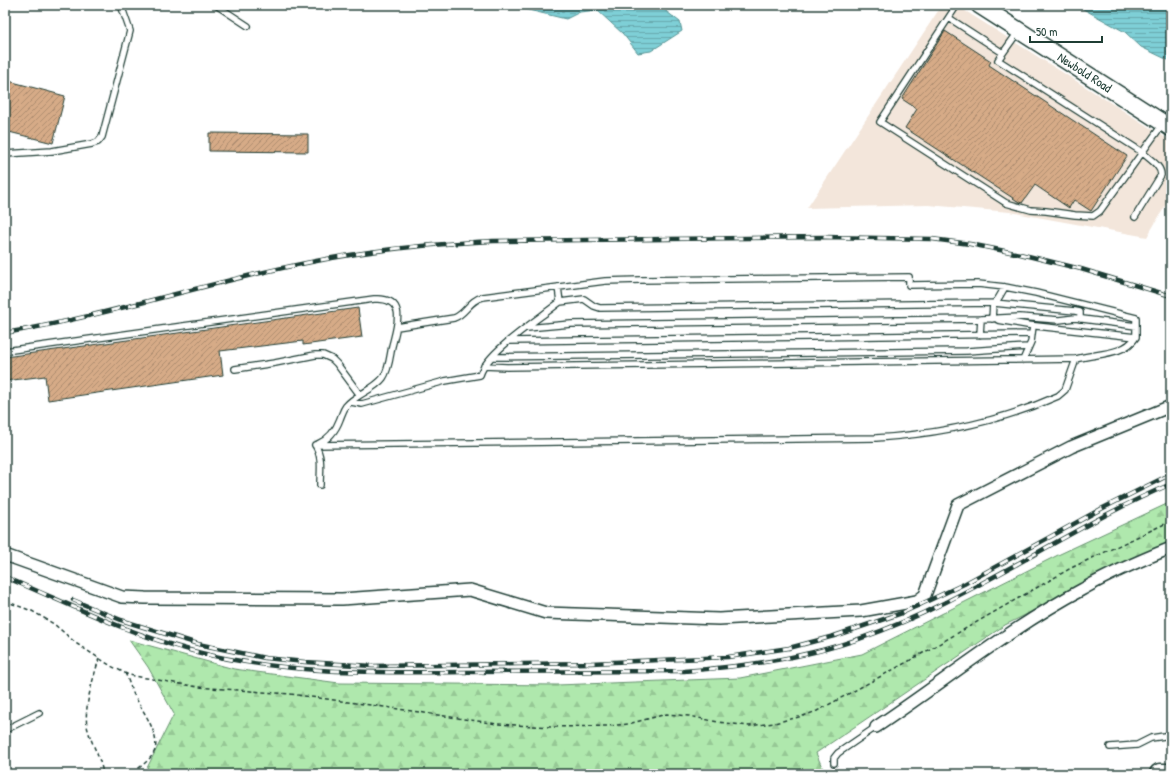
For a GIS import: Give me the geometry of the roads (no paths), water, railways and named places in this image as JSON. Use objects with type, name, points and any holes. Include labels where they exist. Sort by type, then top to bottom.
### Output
[{"type":"highway","points":[[1160,774],[1171,774]]},
{"type":"main road","name":"Newbold Road","points":[[979,5],[1167,125]]},
{"type":"street","points":[[5,555],[122,597],[342,599],[470,590],[546,613],[719,619],[861,611],[917,601],[925,595],[958,505],[1071,447],[1171,406]]},
{"type":"street","points":[[876,727],[964,665],[1062,601],[1134,563],[1171,548]]},
{"type":"lane","points":[[5,154],[52,151],[92,144],[98,142],[102,137],[130,31],[121,5]]},
{"type":"lane","points":[[216,5],[248,26]]},
{"type":"lane","points":[[957,5],[880,122],[1006,203],[1031,210],[1075,216],[1093,216],[1100,211],[1142,152],[1167,125]]},
{"type":"lane","points":[[949,18],[1003,53]]},
{"type":"lane","points":[[1020,30],[998,60],[1142,152],[1161,170],[1161,175],[1135,217]]},
{"type":"lane","points":[[397,327],[454,318],[461,315],[475,299],[483,297],[605,281],[909,277],[909,285],[978,284],[1005,287],[1036,293],[1136,318],[1136,337],[1126,346],[1117,350],[1076,359],[507,367],[484,366]]},
{"type":"lane","points":[[558,287],[560,302]]},
{"type":"lane","points":[[992,319],[992,307],[1005,287]]},
{"type":"lane","points":[[5,351],[378,299],[389,301],[395,306],[398,315],[397,327],[385,375],[381,381],[351,402],[344,409],[339,422],[327,439],[315,445]]},
{"type":"lane","points":[[351,402],[362,404],[445,381],[480,375],[484,366],[524,328],[560,302],[584,299],[600,308],[994,303],[1075,311],[1080,312],[1080,318]]},
{"type":"lane","points":[[524,328],[571,324],[992,319],[1020,316],[1059,320],[1080,318],[1136,326]]},
{"type":"lane","points":[[980,335],[981,319]]},
{"type":"lane","points":[[992,319],[1033,326],[1136,337]]},
{"type":"lane","points":[[1023,360],[1032,334],[1033,326]]},
{"type":"lane","points":[[509,341],[1032,334]]},
{"type":"lane","points":[[493,357],[967,351],[1028,347]]},
{"type":"lane","points":[[235,368],[269,364],[315,355],[324,355],[332,359],[337,364],[360,395]]},
{"type":"lane","points":[[315,445],[876,438],[920,434],[963,428],[993,420],[1058,396],[1064,390],[1076,359]]},
{"type":"lane","points":[[315,445],[321,457],[320,484]]},
{"type":"lane","points":[[5,730],[39,713]]},
{"type":"lane","points":[[834,763],[834,758],[838,752],[876,727]]},
{"type":"lane","points":[[1110,747],[1137,745],[1152,738],[1171,735]]},
{"type":"water","points":[[516,5],[658,5],[680,22],[682,31],[651,51],[638,53],[623,34],[597,10],[580,12],[566,19],[520,8]]},
{"type":"water","points":[[1076,5],[1171,5],[1171,59],[1168,60],[1141,47],[1125,32]]},
{"type":"railway","points":[[5,333],[81,318],[268,271],[329,258],[399,248],[493,241],[825,237],[932,239],[970,244],[1020,254],[1081,269],[1171,296]]},
{"type":"railway","points":[[73,600],[121,620],[198,644],[265,658],[305,662],[373,666],[591,663],[728,657],[789,648],[834,636],[902,613],[964,584],[1101,509],[1171,474]]},
{"type":"railway","points":[[5,577],[145,636],[193,651],[226,659],[260,664],[294,668],[362,672],[684,671],[772,661],[844,644],[886,629],[947,601],[1119,508],[1171,484]]}]
